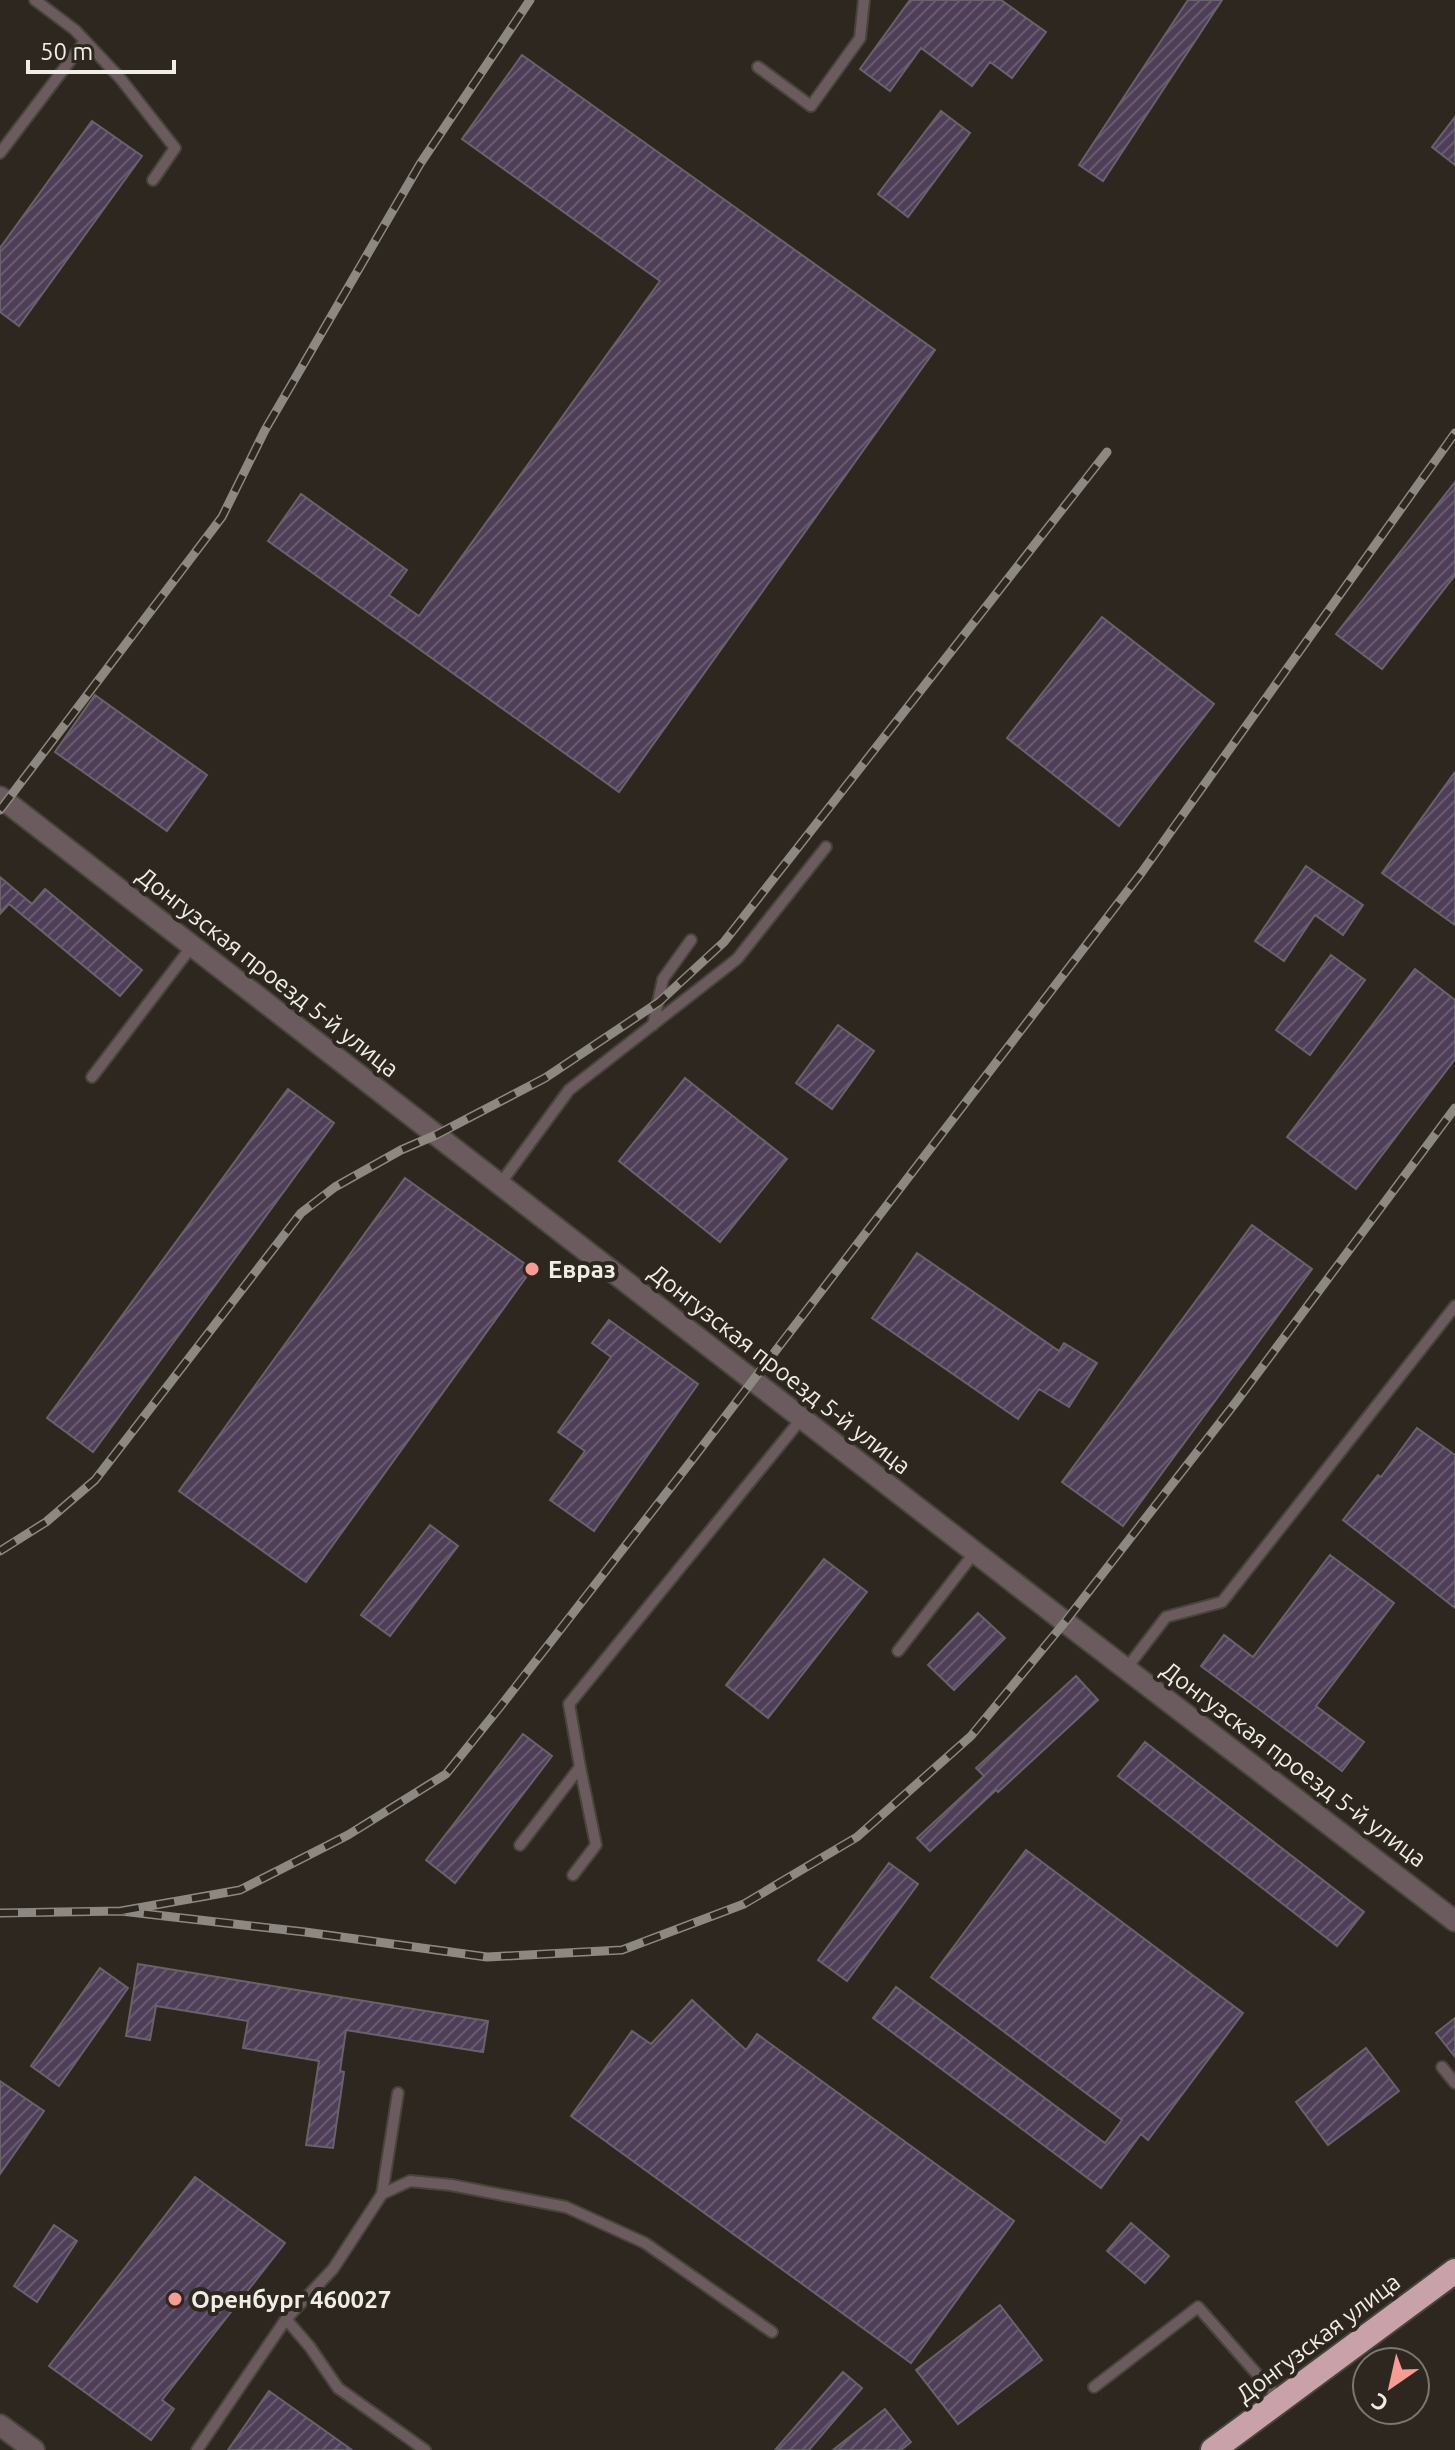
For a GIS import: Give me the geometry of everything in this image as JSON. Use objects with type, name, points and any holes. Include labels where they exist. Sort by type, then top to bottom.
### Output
[{"type":"highway","name":"Донгузская улица","points":[[1213,2450],[1455,2271]]},
{"type":"street","name":"Донгузская проезд 5-й улица","points":[[0,797],[1455,1921]]},
{"type":"street","points":[[0,2425],[34,2450]]},
{"type":"lane","points":[[35,0],[75,30],[120,78],[175,148],[153,180]]},
{"type":"lane","points":[[758,67],[811,106],[860,38],[864,0]]},
{"type":"lane","points":[[0,153],[85,41]]},
{"type":"lane","points":[[500,1184],[569,1090],[737,959],[826,847]]},
{"type":"lane","points":[[653,1025],[663,979],[691,940]]},
{"type":"lane","points":[[92,1077],[192,946]]},
{"type":"lane","points":[[1126,1669],[1166,1617],[1222,1602],[1455,1306]]},
{"type":"lane","points":[[573,1875],[596,1845],[569,1704],[802,1418]]},
{"type":"lane","points":[[898,1651],[975,1552]]},
{"type":"lane","points":[[520,1845],[580,1767]]},
{"type":"lane","points":[[1442,2067],[1455,2083]]},
{"type":"lane","points":[[197,2450],[286,2319],[333,2269],[382,2194],[398,2093]]},
{"type":"lane","points":[[382,2194],[410,2181],[451,2185],[566,2207],[645,2243],[772,2332]]},
{"type":"lane","points":[[1094,2387],[1198,2307],[1280,2401]]},
{"type":"lane","points":[[286,2319],[338,2388],[425,2450]]},
{"type":"building","points":[[910,0],[1001,0],[1046,32],[1012,78],[990,62],[972,86],[921,48],[890,91],[860,69]]},
{"type":"building","points":[[1188,0],[1222,0],[1103,181],[1079,165]]},
{"type":"building","points":[[522,55],[935,350],[619,792],[268,541],[301,494],[407,570],[389,595],[419,616],[660,281],[462,139]]},
{"type":"building","points":[[941,111],[970,133],[908,217],[878,194]]},
{"type":"building","points":[[1455,117],[1455,165],[1432,147]]},
{"type":"building","points":[[92,121],[142,156],[19,326],[0,312],[0,248]]},
{"type":"building","points":[[1455,482],[1455,575],[1382,669],[1336,634]]},
{"type":"building","points":[[1102,617],[1214,704],[1119,826],[1007,738]]},
{"type":"building","points":[[95,695],[207,775],[167,831],[55,752]]},
{"type":"building","points":[[1455,772],[1455,925],[1382,873]]},
{"type":"building","points":[[1306,866],[1363,905],[1343,935],[1315,915],[1284,961],[1255,941]]},
{"type":"building","points":[[0,877],[32,904],[45,889],[142,970],[120,996],[9,904],[0,914]]},
{"type":"building","points":[[1331,955],[1365,980],[1310,1055],[1276,1030]]},
{"type":"building","points":[[1415,969],[1455,1000],[1455,1059],[1356,1189],[1287,1137]]},
{"type":"building","points":[[838,1025],[874,1051],[832,1109],[796,1083]]},
{"type":"building","points":[[685,1078],[787,1159],[720,1242],[619,1161]]},
{"type":"building","points":[[288,1089],[334,1123],[93,1452],[47,1418]]},
{"type":"building","points":[[405,1178],[532,1269],[306,1582],[179,1491]]},
{"type":"building","points":[[1252,1225],[1312,1269],[1123,1526],[1062,1482]]},
{"type":"building","points":[[917,1253],[1059,1351],[1064,1343],[1097,1363],[1069,1407],[1039,1389],[1018,1419],[872,1318]]},
{"type":"building","points":[[609,1320],[698,1384],[594,1531],[550,1500],[585,1451],[558,1432],[611,1357],[592,1343]]},
{"type":"building","points":[[1417,1428],[1455,1455],[1455,1608],[1343,1520],[1378,1475],[1381,1477]]},
{"type":"building","points":[[430,1525],[458,1546],[390,1636],[361,1615]]},
{"type":"building","points":[[1330,1555],[1394,1603],[1316,1706],[1364,1742],[1342,1771],[1201,1666],[1224,1635],[1253,1657]]},
{"type":"building","points":[[824,1559],[867,1592],[768,1718],[726,1685]]},
{"type":"building","points":[[978,1613],[1005,1638],[954,1690],[928,1665]]},
{"type":"building","points":[[1076,1676],[1098,1700],[930,1851],[917,1838],[984,1776],[976,1768]]},
{"type":"building","points":[[523,1734],[552,1756],[455,1883],[426,1860]]},
{"type":"building","points":[[1145,1742],[1364,1912],[1337,1946],[1118,1776]]},
{"type":"building","points":[[1026,1850],[1243,2013],[1148,2140],[1141,2134],[1101,2188],[873,2018],[896,1987],[1105,2143],[1122,2120],[931,1977]]},
{"type":"building","points":[[889,1863],[918,1884],[847,1981],[818,1960]]},
{"type":"building","points":[[138,1964],[488,2021],[483,2052],[346,2030],[340,2071],[344,2072],[333,2148],[306,2145],[319,2061],[243,2048],[248,2021],[156,2006],[150,2040],[126,2036]]},
{"type":"building","points":[[100,1968],[128,1988],[59,2086],[31,2066]]},
{"type":"building","points":[[692,2000],[746,2050],[757,2034],[1014,2221],[911,2363],[571,2116],[632,2031],[651,2044]]},
{"type":"building","points":[[1455,2018],[1455,2057],[1436,2033]]},
{"type":"building","points":[[1366,2048],[1399,2091],[1328,2145],[1296,2102]]},
{"type":"building","points":[[0,2081],[44,2111],[0,2174]]},
{"type":"building","points":[[195,2177],[285,2243],[162,2400],[174,2409],[151,2440],[49,2366]]},
{"type":"building","points":[[1131,2223],[1169,2256],[1145,2283],[1107,2251]]},
{"type":"building","points":[[54,2225],[77,2241],[37,2302],[14,2286]]},
{"type":"building","points":[[1000,2305],[1042,2360],[958,2424],[916,2370]]},
{"type":"building","points":[[843,2372],[862,2388],[809,2450],[775,2450]]},
{"type":"building","points":[[269,2391],[352,2450],[228,2450]]},
{"type":"building","points":[[885,2409],[911,2442],[901,2450],[833,2450]]},
{"type":"railway","points":[[0,810],[222,517],[265,430],[420,164],[530,0]]},
{"type":"railway","points":[[121,1911],[240,1890],[348,1835],[446,1774],[692,1460],[1142,872],[1455,433]]},
{"type":"railway","points":[[0,1551],[46,1522],[95,1480],[301,1213],[335,1187],[401,1150],[545,1078],[659,1002],[724,942],[1107,452]]},
{"type":"railway","points":[[0,1913],[121,1911],[487,1957],[622,1950],[744,1904],[857,1837],[971,1736],[1065,1622],[1236,1402],[1455,1108]]},
{"type":"place","name":"Евраз","points":[[532,1269]]},
{"type":"place","name":"Оренбург 460027","points":[[175,2299]]}]
